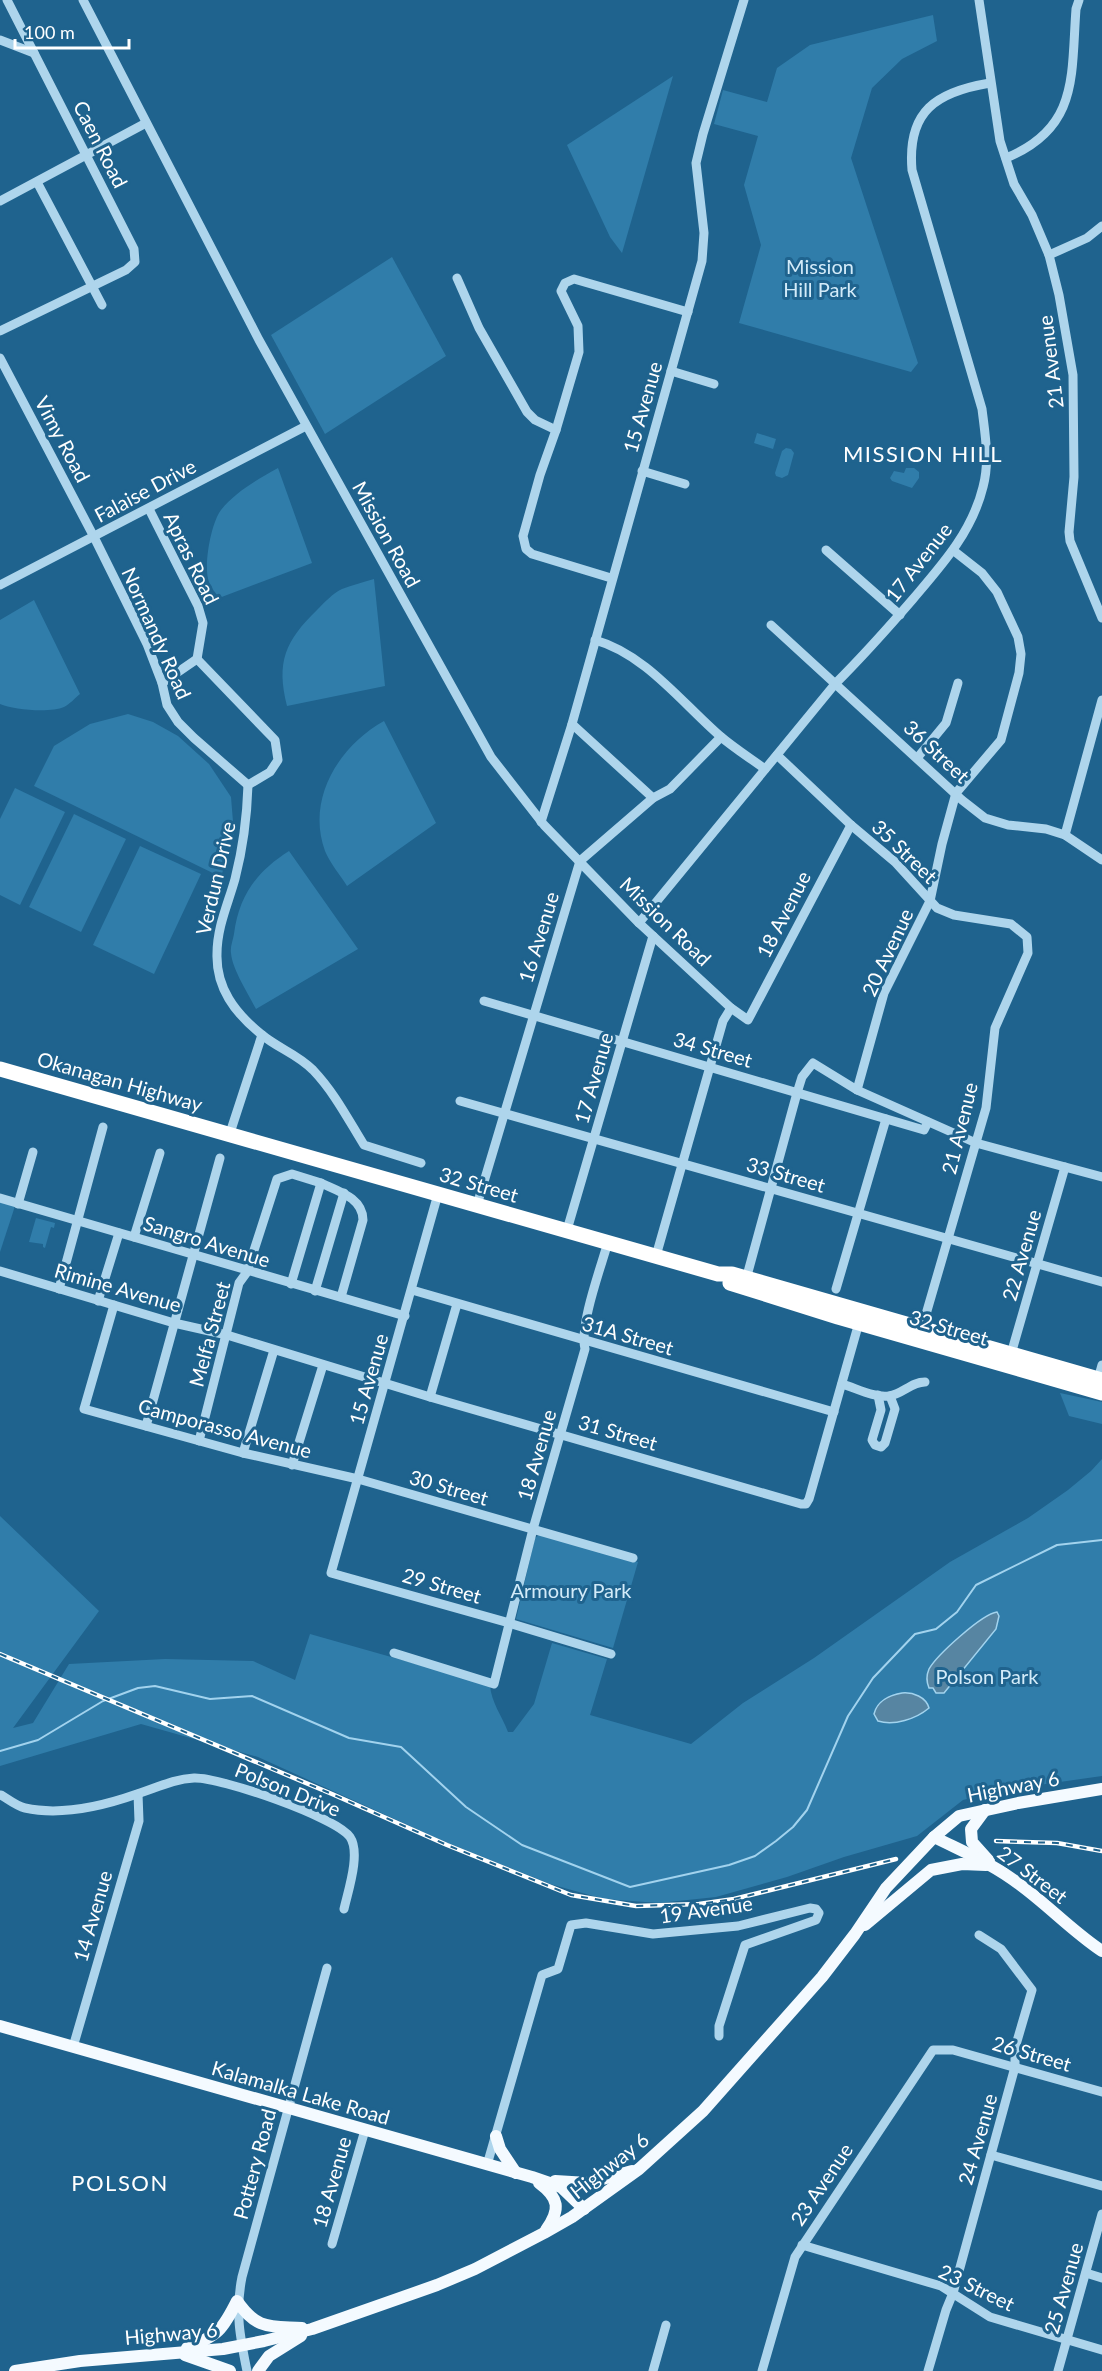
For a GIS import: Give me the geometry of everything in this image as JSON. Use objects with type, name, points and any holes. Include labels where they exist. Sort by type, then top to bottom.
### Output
[{"type":"highway","name":"Okanagan Highway","points":[[0,1069],[230,1133]]},
{"type":"highway","name":"32 Street","points":[[230,1133],[718,1274],[732,1274],[745,1283],[860,1317],[1100,1381]]},
{"type":"highway","name":"32 Street","points":[[860,1317],[922,1328],[1100,1381]]},
{"type":"main road","name":"Highway 6","points":[[15,2371],[80,2361],[242,2346],[312,2329],[437,2285],[475,2269],[543,2234],[584,2209],[639,2169],[703,2111],[822,1977],[886,1888],[934,1837],[959,1816],[1102,1789]]},
{"type":"main road","points":[[985,1810],[971,1829],[972,1842],[993,1865]]},
{"type":"main road","name":"27 Street","points":[[934,1837],[993,1865],[1021,1885],[1079,1936],[1102,1951]]},
{"type":"main road","points":[[855,1934],[930,1870],[962,1864],[993,1865]]},
{"type":"main road","name":"Kalamalka Lake Road","points":[[0,2026],[532,2177],[561,2187],[584,2209]]},
{"type":"main road","points":[[496,2136],[502,2153],[516,2173]]},
{"type":"main road","points":[[532,2177],[588,2183],[639,2169]]},
{"type":"main road","points":[[532,2177],[552,2194],[556,2202],[553,2220],[543,2234]]},
{"type":"main road","points":[[178,2353],[212,2338],[224,2325],[237,2301],[247,2315],[260,2324],[312,2329]]},
{"type":"main road","points":[[258,2371],[268,2356],[312,2329]]},
{"type":"main road","points":[[178,2353],[211,2362],[230,2371]]},
{"type":"street","name":"Caen Road","points":[[7,0],[134,249],[135,262],[126,270],[93,285]]},
{"type":"street","name":"Mission Road","points":[[83,0],[239,304],[491,757],[542,822],[639,923],[731,1008],[748,1020]]},
{"type":"street","name":"15 Avenue","points":[[542,822],[572,724],[611,578],[702,261],[704,233],[696,163],[702,134],[744,0]]},
{"type":"street","name":"21 Avenue","points":[[979,0],[1000,141],[1014,184],[1032,215],[1049,255],[1059,295],[1074,375],[1074,477],[1070,541],[1102,613]]},
{"type":"street","points":[[1006,158],[1034,145],[1048,132],[1063,110],[1071,80],[1076,9],[1079,0]]},
{"type":"street","points":[[0,40],[34,53]]},
{"type":"street","name":"17 Avenue","points":[[639,923],[835,684],[900,615],[954,551],[974,516],[984,485],[987,447],[982,409],[912,170],[910,151],[913,132],[921,115],[933,102],[952,92],[990,83]]},
{"type":"street","points":[[0,201],[146,123]]},
{"type":"street","points":[[38,182],[102,305]]},
{"type":"street","points":[[1049,255],[1088,238],[1102,226]]},
{"type":"street","points":[[458,278],[479,328],[527,412],[536,420],[556,430]]},
{"type":"street","points":[[611,578],[532,554],[523,542],[540,475],[579,352],[578,326],[561,291],[565,283],[574,279],[688,312]]},
{"type":"street","points":[[0,331],[93,285]]},
{"type":"street","name":"Vimy Road","points":[[0,358],[94,537]]},
{"type":"street","points":[[671,372],[714,384]]},
{"type":"street","name":"Falaise Drive","points":[[0,585],[306,426]]},
{"type":"street","points":[[642,471],[685,484]]},
{"type":"street","name":"Apras Road","points":[[149,509],[203,623],[197,658]]},
{"type":"street","name":"Normandy Road","points":[[94,537],[147,644],[162,683],[167,705],[178,722],[248,785]]},
{"type":"street","points":[[826,550],[900,615]]},
{"type":"street","points":[[954,551],[982,573],[997,592],[1018,637],[1021,654],[1019,673],[1001,740],[956,793]]},
{"type":"street","name":"36 Street","points":[[771,625],[985,818],[1008,825],[1046,829],[1065,835],[1102,860]]},
{"type":"street","points":[[595,640],[617,647],[639,662],[721,737],[765,769]]},
{"type":"street","points":[[162,683],[197,658],[275,740],[278,760],[270,772],[248,785]]},
{"type":"street","points":[[918,757],[946,723],[958,683]]},
{"type":"street","points":[[1065,835],[1102,700]]},
{"type":"street","points":[[572,724],[653,798]]},
{"type":"street","points":[[579,861],[653,798],[670,789],[721,737]]},
{"type":"street","name":"35 Street","points":[[777,755],[851,825],[895,862],[938,908],[954,915],[1011,924],[1026,937]]},
{"type":"street","name":"Verdun Drive","points":[[248,785],[248,817],[235,878],[219,928],[216,956],[222,988],[234,1007],[262,1035]]},
{"type":"street","name":"20 Avenue","points":[[857,1090],[884,993],[930,901],[956,793]]},
{"type":"street","name":"18 Avenue","points":[[748,1020],[851,825]]},
{"type":"street","name":"16 Avenue","points":[[477,1205],[579,861]]},
{"type":"street","name":"17 Avenue","points":[[567,1230],[653,936]]},
{"type":"street","name":"21 Avenue","points":[[922,1328],[986,1108],[994,1028],[1028,953],[1026,937]]},
{"type":"street","name":"34 Street","points":[[483,1001],[924,1130],[928,1122]]},
{"type":"street","points":[[656,1256],[723,1021],[731,1008]]},
{"type":"street","points":[[230,1133],[262,1035],[290,1051],[312,1069],[333,1092],[364,1145],[421,1163]]},
{"type":"street","points":[[745,1283],[797,1093],[802,1077],[813,1063],[857,1090],[976,1143],[1102,1177]]},
{"type":"street","name":"33 Street","points":[[460,1101],[1102,1282]]},
{"type":"street","points":[[836,1290],[886,1119]]},
{"type":"street","points":[[58,1289],[103,1127]]},
{"type":"street","points":[[18,1204],[33,1152]]},
{"type":"street","points":[[134,1238],[160,1153]]},
{"type":"street","points":[[146,1426],[220,1158]]},
{"type":"street","name":"22 Avenue","points":[[1011,1354],[1065,1167]]},
{"type":"street","name":"Melfa Street","points":[[198,1441],[227,1335],[226,1327],[238,1283],[247,1272],[276,1179],[292,1174],[321,1184]]},
{"type":"street","points":[[291,1284],[321,1184],[345,1193],[363,1212],[363,1220],[341,1298]]},
{"type":"street","points":[[315,1291],[345,1193]]},
{"type":"street","name":"15 Avenue","points":[[332,1574],[438,1194]]},
{"type":"street","name":"Sangro Avenue","points":[[0,1198],[247,1272],[405,1316]]},
{"type":"street","points":[[98,1301],[119,1233]]},
{"type":"street","name":"18 Avenue","points":[[394,1653],[494,1684],[533,1529],[585,1349],[583,1341],[608,1242]]},
{"type":"street","name":"Rimine Avenue","points":[[0,1271],[274,1350]]},
{"type":"street","name":"31A Street","points":[[412,1290],[834,1412]]},
{"type":"street","points":[[430,1397],[457,1304]]},
{"type":"street","name":"Camporasso Avenue","points":[[114,1305],[84,1409],[243,1453],[358,1479]]},
{"type":"street","points":[[834,1412],[860,1317]]},
{"type":"street","points":[[243,1453],[274,1350],[323,1365],[292,1465]]},
{"type":"street","name":"31 Street","points":[[323,1365],[779,1499],[806,1504],[834,1412]]},
{"type":"street","points":[[842,1384],[878,1395],[890,1396],[916,1382],[925,1382]]},
{"type":"street","points":[[878,1395],[881,1410],[872,1440],[875,1445],[881,1447],[885,1443],[895,1409],[890,1396]]},
{"type":"street","name":"30 Street","points":[[358,1479],[633,1558]]},
{"type":"street","name":"29 Street","points":[[332,1574],[611,1654]]},
{"type":"street","name":"Polson Drive","points":[[1,1795],[22,1808],[44,1810],[112,1803],[172,1781],[194,1778],[216,1780],[252,1790],[337,1826],[351,1838],[355,1857],[352,1880],[344,1909]]},
{"type":"street","name":"14 Avenue","points":[[73,2047],[139,1821],[138,1794]]},
{"type":"street","name":"19 Avenue","points":[[487,2165],[542,1975],[558,1969],[571,1925],[586,1923],[653,1934],[738,1926],[810,1908],[816,1909],[819,1913],[816,1920],[745,1945],[719,2026],[719,2036]]},
{"type":"street","name":"24 Avenue","points":[[928,2371],[953,2293],[991,2155],[1015,2067],[1015,2048],[1032,1990],[1001,1949],[979,1935]]},
{"type":"street","name":"Pottery Road","points":[[247,2371],[237,2301],[287,2108],[327,1968]]},
{"type":"street","name":"23 Avenue","points":[[762,2371],[795,2257],[802,2245],[933,2050],[953,2050]]},
{"type":"street","name":"26 Street","points":[[953,2050],[1102,2092]]},
{"type":"street","name":"18 Avenue","points":[[332,2244],[364,2130]]},
{"type":"street","points":[[991,2155],[1102,2186]]},
{"type":"street","name":"25 Avenue","points":[[1058,2371],[1102,2214]]},
{"type":"street","name":"23 Street","points":[[802,2245],[941,2286],[990,2317],[1102,2350]]},
{"type":"street","points":[[1086,2273],[1102,2278]]},
{"type":"street","points":[[653,2371],[666,2325]]},
{"type":"green space","name":"Mission Hill Park","points":[[933,15],[937,41],[902,59],[872,88],[851,158],[918,363],[911,372],[739,323],[761,245],[744,185],[758,136],[714,124],[723,90],[767,102],[777,68],[810,45]]},
{"type":"green space","points":[[673,76],[622,253],[610,237],[567,145]]},
{"type":"green space","points":[[392,257],[446,356],[325,434],[271,335]]},
{"type":"green space","points":[[757,433],[776,439],[773,449],[754,443]]},
{"type":"green space","points":[[786,448],[791,449],[794,453],[788,475],[782,478],[776,476],[775,473],[782,451]]},
{"type":"green space","points":[[278,468],[312,563],[219,598],[207,575],[211,535],[217,516],[240,492]]},
{"type":"green space","points":[[906,468],[914,468],[919,472],[919,478],[912,488],[892,481],[890,478],[894,471],[904,473]]},
{"type":"green space","points":[[374,579],[385,686],[287,706],[283,664],[297,632],[335,593]]},
{"type":"green space","points":[[34,600],[80,694],[66,706],[58,709],[32,710],[0,704],[0,620]]},
{"type":"green space","points":[[128,714],[153,722],[178,736],[209,764],[231,797],[234,834],[221,877],[34,786],[54,746],[90,724]]},
{"type":"green space","points":[[384,721],[436,823],[347,886],[325,851],[320,832],[323,794],[330,776],[341,759],[353,745]]},
{"type":"green space","points":[[15,788],[65,812],[20,905],[0,895],[0,819]]},
{"type":"green space","points":[[74,814],[126,839],[81,932],[29,907]]},
{"type":"green space","points":[[140,846],[201,874],[154,974],[93,945]]},
{"type":"green space","points":[[289,851],[358,949],[256,1009],[232,959],[231,948],[236,920],[245,897],[258,876]]},
{"type":"green space","points":[[0,1198],[16,1203],[0,1252]]},
{"type":"green space","points":[[36,1218],[55,1223],[54,1228],[51,1227],[45,1248],[43,1244],[29,1242]]},
{"type":"green space","points":[[1060,1393],[1102,1402],[1102,1424],[1069,1416]]},
{"type":"green space","name":"Polson Park","points":[[1102,1459],[1102,1776],[1003,1790],[963,1800],[917,1836],[716,1897],[659,1903],[604,1899],[550,1884],[443,1841],[258,1757],[141,1724],[0,1766],[0,1516],[99,1611],[13,1728],[33,1723],[69,1664],[165,1659],[253,1661],[295,1680],[310,1634],[490,1685],[508,1732],[513,1732],[534,1704],[552,1643],[607,1659],[590,1715],[691,1744],[743,1703],[814,1658],[950,1562],[1028,1518],[1068,1490]]},
{"type":"green space","name":"Armoury Park","points":[[539,1535],[638,1562],[613,1648],[516,1619],[535,1538]]},
{"type":"shaded area","points":[[997,1612],[999,1616],[996,1629],[944,1693],[936,1693],[933,1688],[929,1688],[927,1678],[929,1669],[941,1654],[971,1627]]},
{"type":"shaded area","points":[[902,1693],[918,1696],[929,1708],[905,1720],[891,1723],[878,1721],[874,1714],[881,1702]]},
{"type":"waterway","points":[[0,1751],[38,1740],[103,1701],[138,1688],[155,1686],[210,1699],[252,1696],[349,1738],[401,1747],[466,1807],[522,1845],[630,1887],[729,1865],[755,1856],[776,1841],[793,1827],[807,1810],[848,1716],[873,1678],[915,1634],[936,1629],[957,1612],[976,1585],[1057,1545],[1102,1540]]},
{"type":"railway","points":[[0,1654],[447,1845],[571,1895],[636,1906],[699,1904],[734,1899],[896,1859]]},
{"type":"railway","points":[[996,1841],[1057,1843],[1102,1851]]},
{"type":"district","name":"MISSION HILL","points":[[923,453]]},
{"type":"district","name":"POLSON","points":[[120,2182]]}]
